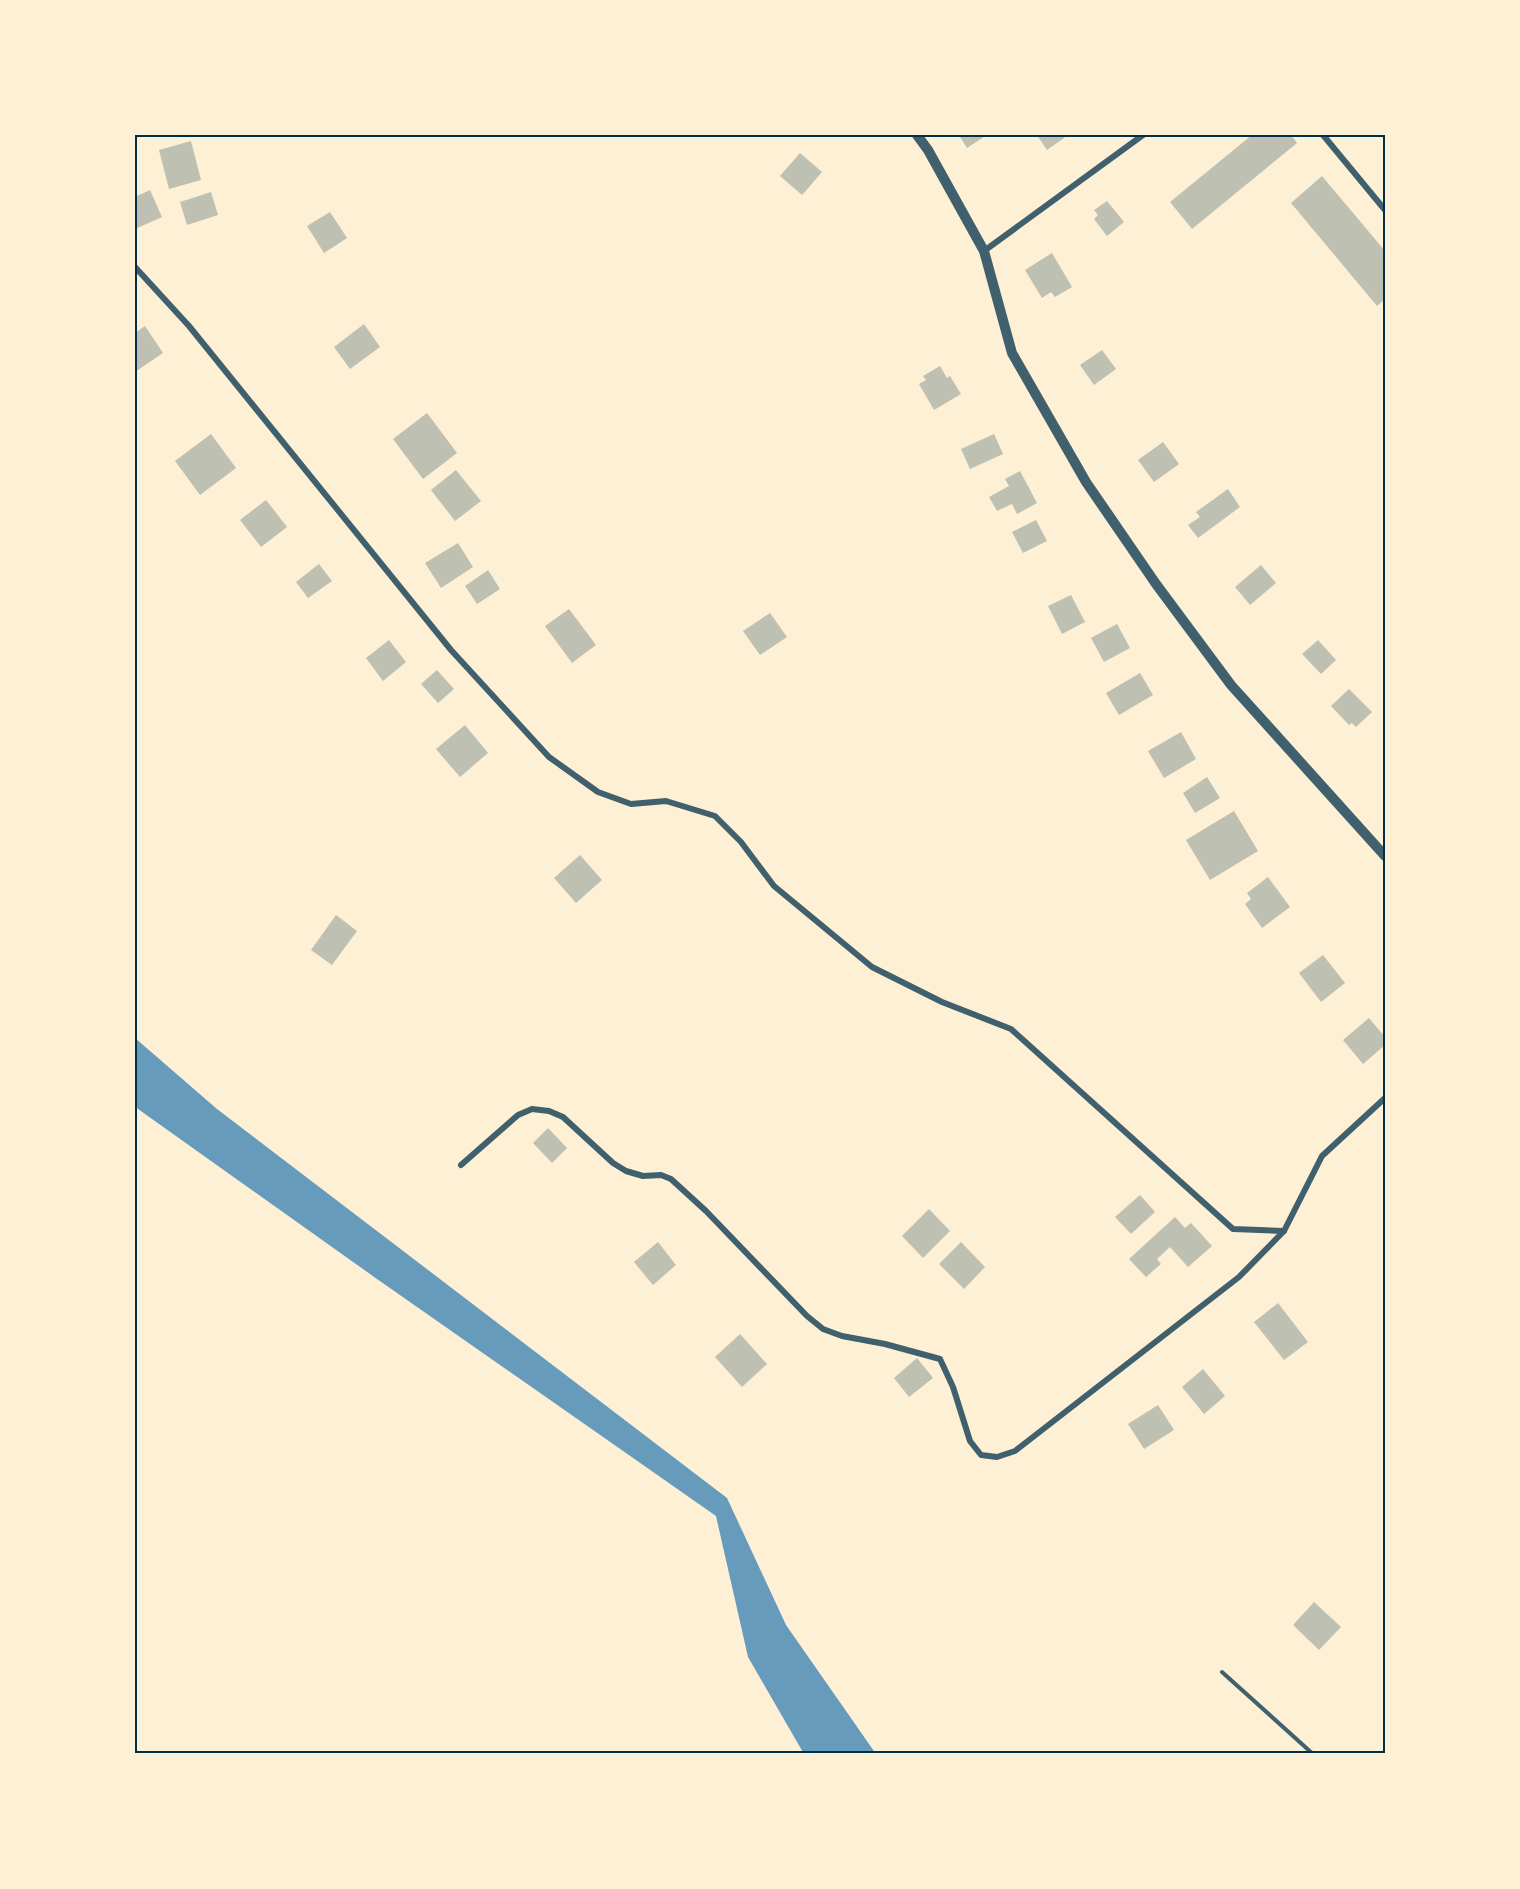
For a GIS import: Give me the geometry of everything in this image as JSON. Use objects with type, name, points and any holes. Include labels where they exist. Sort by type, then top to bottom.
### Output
[{"type":"street","points":[[917,135],[928,150],[984,251],[1012,353],[1086,482],[1156,584],[1231,686],[1385,856]]},
{"type":"street","points":[[984,251],[1143,135]]},
{"type":"street","points":[[1323,135],[1385,210]]},
{"type":"street","points":[[135,267],[189,326],[451,650],[549,757],[598,792],[631,804],[666,801],[715,816],[741,842],[774,886],[872,967],[942,1002],[1011,1029],[1233,1229],[1284,1231]]},
{"type":"street","points":[[461,1165],[518,1115],[532,1109],[549,1111],[562,1118],[613,1163],[626,1171],[643,1176],[661,1175],[671,1179],[706,1211],[807,1316],[823,1329],[842,1336],[885,1344],[940,1359],[953,1387],[970,1441],[981,1455],[997,1457],[1015,1451],[1239,1277],[1284,1231],[1322,1156],[1385,1098]]},
{"type":"lane","points":[[1222,1672],[1313,1754]]},
{"type":"water","points":[[135,1038],[217,1109],[727,1498],[786,1625],[876,1754],[804,1754],[748,1657],[716,1516],[138,1109],[135,1104]]},
{"type":"building","points":[[959,135],[987,135],[967,148]]},
{"type":"building","points":[[1037,135],[1068,135],[1047,150]]},
{"type":"building","points":[[1252,135],[1291,135],[1297,143],[1192,229],[1170,202]]},
{"type":"building","points":[[191,141],[201,180],[169,189],[159,150]]},
{"type":"building","points":[[800,153],[822,172],[802,195],[780,176]]},
{"type":"building","points":[[1322,176],[1385,251],[1385,299],[1377,306],[1291,203]]},
{"type":"building","points":[[150,190],[162,217],[135,229],[135,197]]},
{"type":"building","points":[[211,192],[218,215],[187,225],[180,202]]},
{"type":"building","points":[[1107,201],[1124,222],[1107,236],[1094,219],[1098,215],[1094,210]]},
{"type":"building","points":[[330,212],[347,238],[324,253],[307,226]]},
{"type":"building","points":[[1052,253],[1072,287],[1055,297],[1051,292],[1042,298],[1025,270]]},
{"type":"building","points":[[364,324],[380,347],[350,369],[334,347]]},
{"type":"building","points":[[145,326],[163,353],[135,372],[135,333]]},
{"type":"building","points":[[1102,350],[1116,369],[1094,385],[1080,365]]},
{"type":"building","points":[[940,366],[947,378],[950,376],[961,394],[934,410],[919,384],[926,380],[923,376]]},
{"type":"building","points":[[427,413],[457,453],[423,479],[393,439]]},
{"type":"building","points":[[211,434],[236,468],[200,495],[175,461]]},
{"type":"building","points":[[994,434],[1003,454],[970,469],[961,449]]},
{"type":"building","points":[[1163,442],[1179,464],[1154,482],[1138,460]]},
{"type":"building","points":[[456,470],[481,501],[455,521],[431,490]]},
{"type":"building","points":[[1020,471],[1037,503],[1017,514],[1012,504],[997,511],[989,497],[1009,486],[1005,479]]},
{"type":"building","points":[[1228,489],[1240,507],[1198,538],[1188,525],[1200,517],[1196,512]]},
{"type":"building","points":[[266,500],[287,527],[261,547],[240,520]]},
{"type":"building","points":[[1036,520],[1047,541],[1023,553],[1012,532]]},
{"type":"building","points":[[458,543],[473,567],[441,588],[425,563]]},
{"type":"building","points":[[319,564],[332,581],[308,598],[296,582]]},
{"type":"building","points":[[1261,565],[1276,583],[1250,605],[1235,587]]},
{"type":"building","points":[[488,570],[500,589],[477,604],[465,586]]},
{"type":"building","points":[[1071,595],[1085,622],[1062,634],[1048,606]]},
{"type":"building","points":[[569,609],[596,645],[572,663],[545,626]]},
{"type":"building","points":[[770,613],[787,637],[760,655],[743,631]]},
{"type":"building","points":[[1117,624],[1130,648],[1104,662],[1091,638]]},
{"type":"building","points":[[389,640],[406,662],[383,681],[366,658]]},
{"type":"building","points":[[1318,640],[1336,660],[1321,674],[1302,654]]},
{"type":"building","points":[[437,670],[454,689],[438,703],[421,684]]},
{"type":"building","points":[[1140,673],[1153,695],[1119,715],[1106,693]]},
{"type":"building","points":[[1349,689],[1372,712],[1356,727],[1352,723],[1349,725],[1331,706]]},
{"type":"building","points":[[465,725],[488,753],[460,777],[436,749]]},
{"type":"building","points":[[1181,732],[1196,759],[1164,778],[1148,751]]},
{"type":"building","points":[[1207,777],[1220,798],[1195,813],[1183,793]]},
{"type":"building","points":[[1234,811],[1258,851],[1210,880],[1186,840]]},
{"type":"building","points":[[580,855],[602,880],[576,903],[554,878]]},
{"type":"building","points":[[1268,877],[1290,907],[1262,928],[1245,904],[1251,899],[1247,893]]},
{"type":"building","points":[[336,915],[357,931],[332,965],[311,950]]},
{"type":"building","points":[[1323,955],[1345,983],[1321,1002],[1299,973]]},
{"type":"building","points":[[1369,1018],[1385,1037],[1385,1045],[1363,1064],[1343,1040]]},
{"type":"building","points":[[548,1128],[567,1148],[552,1163],[533,1143]]},
{"type":"building","points":[[1140,1195],[1155,1212],[1131,1234],[1115,1217]]},
{"type":"building","points":[[929,1209],[950,1231],[923,1258],[902,1236]]},
{"type":"building","points":[[1175,1217],[1185,1228],[1191,1223],[1212,1246],[1188,1267],[1170,1247],[1157,1259],[1161,1264],[1146,1277],[1129,1259]]},
{"type":"building","points":[[658,1242],[676,1265],[653,1285],[634,1262]]},
{"type":"building","points":[[961,1242],[985,1267],[964,1289],[939,1264]]},
{"type":"building","points":[[1278,1303],[1308,1342],[1284,1360],[1254,1322]]},
{"type":"building","points":[[740,1334],[767,1364],[742,1387],[715,1357]]},
{"type":"building","points":[[917,1358],[933,1378],[909,1397],[894,1378]]},
{"type":"building","points":[[1203,1369],[1225,1396],[1204,1414],[1182,1387]]},
{"type":"building","points":[[1158,1405],[1174,1430],[1144,1449],[1128,1424]]},
{"type":"building","points":[[1314,1602],[1341,1627],[1319,1650],[1293,1625]]}]
